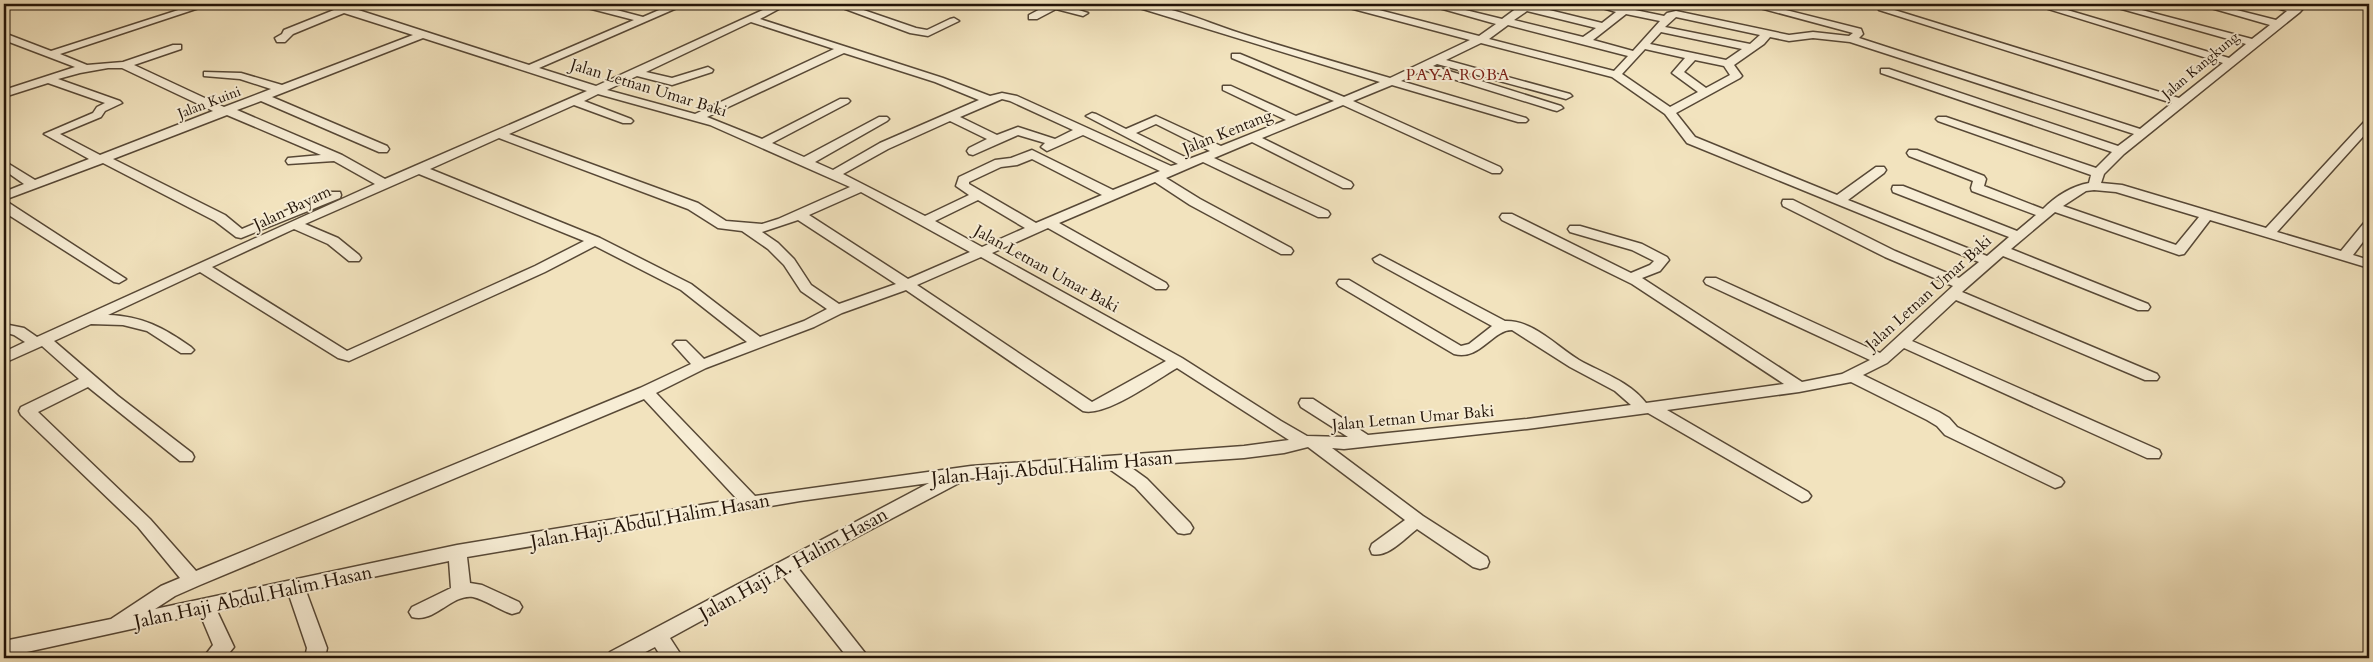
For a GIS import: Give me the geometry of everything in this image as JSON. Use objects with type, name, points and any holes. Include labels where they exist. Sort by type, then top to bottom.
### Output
[{"type":"street","points":[[51,54],[206,4]]},
{"type":"street","name":"Jalan Letnan Umar Baki","points":[[325,4],[425,34],[596,90],[714,123],[805,162],[861,187],[983,253],[1177,361],[1275,425],[1309,441],[1344,443],[1527,424],[1799,387],[1852,376],[1882,360],[2001,250],[2067,196],[2096,180],[2369,264]]},
{"type":"street","points":[[281,40],[280,38],[286,36],[288,32],[358,4]]},
{"type":"street","points":[[582,4],[644,20]]},
{"type":"street","points":[[531,68],[681,4]]},
{"type":"street","name":"Jalan Bayam","points":[[4,358],[203,268],[381,181],[419,169],[574,101],[783,4]]},
{"type":"street","points":[[837,4],[914,31],[928,32],[954,21]]},
{"type":"street","points":[[1345,4],[1375,7],[1438,28],[1483,38],[1616,75],[1670,112],[1691,140],[1990,262]]},
{"type":"street","points":[[1430,4],[1633,54]]},
{"type":"street","points":[[1438,28],[1470,4]]},
{"type":"street","points":[[1594,4],[1666,20]]},
{"type":"street","points":[[1765,4],[1765,8],[1857,31],[1858,34],[1851,39]]},
{"type":"street","points":[[2037,4],[2229,62]]},
{"type":"street","points":[[2109,4],[2252,42]]},
{"type":"street","name":"Jalan Kangkung","points":[[2202,4],[2276,24]]},
{"type":"street","points":[[2273,4],[2299,7]]},
{"type":"street","points":[[1034,16],[1052,5],[1083,13]]},
{"type":"street","points":[[1144,5],[1197,21],[1240,37],[1522,120]]},
{"type":"street","points":[[1528,5],[1602,26]]},
{"type":"street","name":"Jalan Kentang","points":[[116,625],[168,591],[193,580],[646,392],[701,366],[983,253],[1156,177],[1438,61],[1483,38],[1528,5]]},
{"type":"street","points":[[2276,24],[2299,7]]},
{"type":"street","points":[[1884,10],[2180,102]]},
{"type":"street","points":[[1585,41],[1602,26],[1624,11]]},
{"type":"street","points":[[1616,75],[1633,54],[1644,46],[1666,20],[1671,15],[1676,14],[1789,38],[1802,38],[1813,35],[1851,39],[2142,133]]},
{"type":"street","points":[[751,19],[939,80],[989,100]]},
{"type":"street","name":"Jalan Kangkung","points":[[2096,180],[2120,151],[2276,24]]},
{"type":"street","points":[[1659,29],[1752,48]]},
{"type":"street","name":"Jalan Kuini","points":[[4,196],[425,34]]},
{"type":"street","points":[[1644,46],[1728,64],[1752,48],[1767,34]]},
{"type":"street","points":[[4,36],[83,67]]},
{"type":"street","points":[[124,65],[177,47]]},
{"type":"street","points":[[696,118],[843,49]]},
{"type":"street","points":[[1236,56],[1342,100],[1496,170]]},
{"type":"street","points":[[1692,57],[1677,73],[1705,92]]},
{"type":"street","points":[[1438,61],[1566,96]]},
{"type":"street","points":[[4,94],[83,67],[107,64],[124,65],[226,112],[336,158],[381,181]]},
{"type":"street","points":[[1670,112],[1736,76],[1728,64]]},
{"type":"street","points":[[1423,66],[1557,108]]},
{"type":"street","points":[[634,72],[672,82],[708,70]]},
{"type":"street","points":[[1885,71],[2120,151]]},
{"type":"street","points":[[208,74],[241,76],[282,89]]},
{"type":"street","points":[[49,80],[116,103],[102,108],[97,115],[50,134],[220,218],[241,234],[381,181]]},
{"type":"street","points":[[1227,88],[1296,120]]},
{"type":"street","points":[[833,175],[884,146],[949,116],[1002,96],[1013,98],[1171,171]]},
{"type":"street","points":[[262,97],[383,149]]},
{"type":"street","points":[[574,101],[627,121]]},
{"type":"street","points":[[762,144],[844,101]]},
{"type":"street","points":[[949,116],[996,139]]},
{"type":"street","points":[[1092,116],[1188,164]]},
{"type":"street","points":[[805,162],[883,119]]},
{"type":"street","points":[[1942,119],[2096,180]]},
{"type":"street","points":[[1126,133],[1156,120],[1221,151]]},
{"type":"street","points":[[2269,233],[2369,123]]},
{"type":"street","points":[[1037,229],[962,186],[963,180],[999,163],[1013,162],[1084,130]]},
{"type":"street","points":[[999,163],[973,151],[996,139],[1018,131],[1056,143]]},
{"type":"street","points":[[499,134],[693,206],[723,225],[763,228],[801,216],[861,187]]},
{"type":"street","points":[[1252,138],[1347,185]]},
{"type":"street","points":[[1913,153],[1980,179],[1977,188],[2179,251],[2207,215]]},
{"type":"street","points":[[1032,154],[1112,196]]},
{"type":"street","points":[[292,161],[336,158]]},
{"type":"street","points":[[1204,158],[1323,214]]},
{"type":"street","points":[[4,166],[34,186]]},
{"type":"street","points":[[419,169],[505,206],[595,240],[686,287],[759,344]]},
{"type":"street","points":[[1839,200],[1880,170]]},
{"type":"street","points":[[1156,177],[1195,202],[1286,250]]},
{"type":"street","points":[[1898,189],[2018,236]]},
{"type":"street","points":[[925,221],[978,195]]},
{"type":"street","points":[[1788,204],[1958,289],[2151,378]]},
{"type":"street","points":[[4,206],[119,280]]},
{"type":"street","points":[[801,216],[858,250],[906,285],[1089,407],[1098,406],[1177,361]]},
{"type":"street","points":[[1507,216],[1630,278],[1799,387]]},
{"type":"street","points":[[1050,223],[1161,286]]},
{"type":"street","points":[[294,224],[333,241],[354,258]]},
{"type":"street","points":[[2344,257],[2369,226]]},
{"type":"street","points":[[745,228],[768,241],[789,262],[806,288],[837,310]]},
{"type":"street","points":[[1575,229],[1637,247],[1662,260],[1655,268],[1630,278]]},
{"type":"street","points":[[203,268],[342,355],[349,356],[540,269],[595,240]]},
{"type":"street","points":[[2001,250],[2143,307]]},
{"type":"street","points":[[1380,259],[1502,326]]},
{"type":"street","points":[[1710,281],[1882,360]]},
{"type":"street","points":[[1344,283],[1460,351],[1474,347],[1502,326],[1510,325],[1520,329],[1576,365],[1597,374],[1636,398],[1646,407],[1802,496]]},
{"type":"street","points":[[88,320],[141,322],[155,328],[186,350]]},
{"type":"street","points":[[4,328],[18,331],[40,342],[186,458]]},
{"type":"street","points":[[1902,342],[2153,454]]},
{"type":"street","points":[[681,344],[701,366]]},
{"type":"street","points":[[1852,376],[1943,422],[1951,431],[2055,482]]},
{"type":"street","points":[[90,380],[26,411],[144,523],[193,580]]},
{"type":"street","points":[[646,392],[751,503]]},
{"type":"street","points":[[1307,402],[1364,440]]},
{"type":"street","points":[[1309,441],[1417,520],[1480,562]]},
{"type":"street","name":"Jalan Haji Abdul Halim Hasan","points":[[4,649],[457,552],[751,503],[971,472],[1244,452],[1284,447],[1309,441]]},
{"type":"street","points":[[1112,462],[1141,483],[1184,528]]},
{"type":"street","name":"Jalan Haji A. Halim Hasan","points":[[616,658],[659,637],[921,494],[971,472]]},
{"type":"street","points":[[1379,549],[1417,520]]},
{"type":"street","points":[[457,552],[461,591]]},
{"type":"street","points":[[787,568],[859,658]]},
{"type":"street","points":[[295,586],[316,648],[315,658]]},
{"type":"street","points":[[419,612],[461,591],[476,590],[512,607]]},
{"type":"street","points":[[205,605],[224,647],[213,658]]},
{"type":"street","points":[[659,637],[673,658]]},
{"type":"district","name":"PAYA ROBA","points":[[1458,74]]}]
